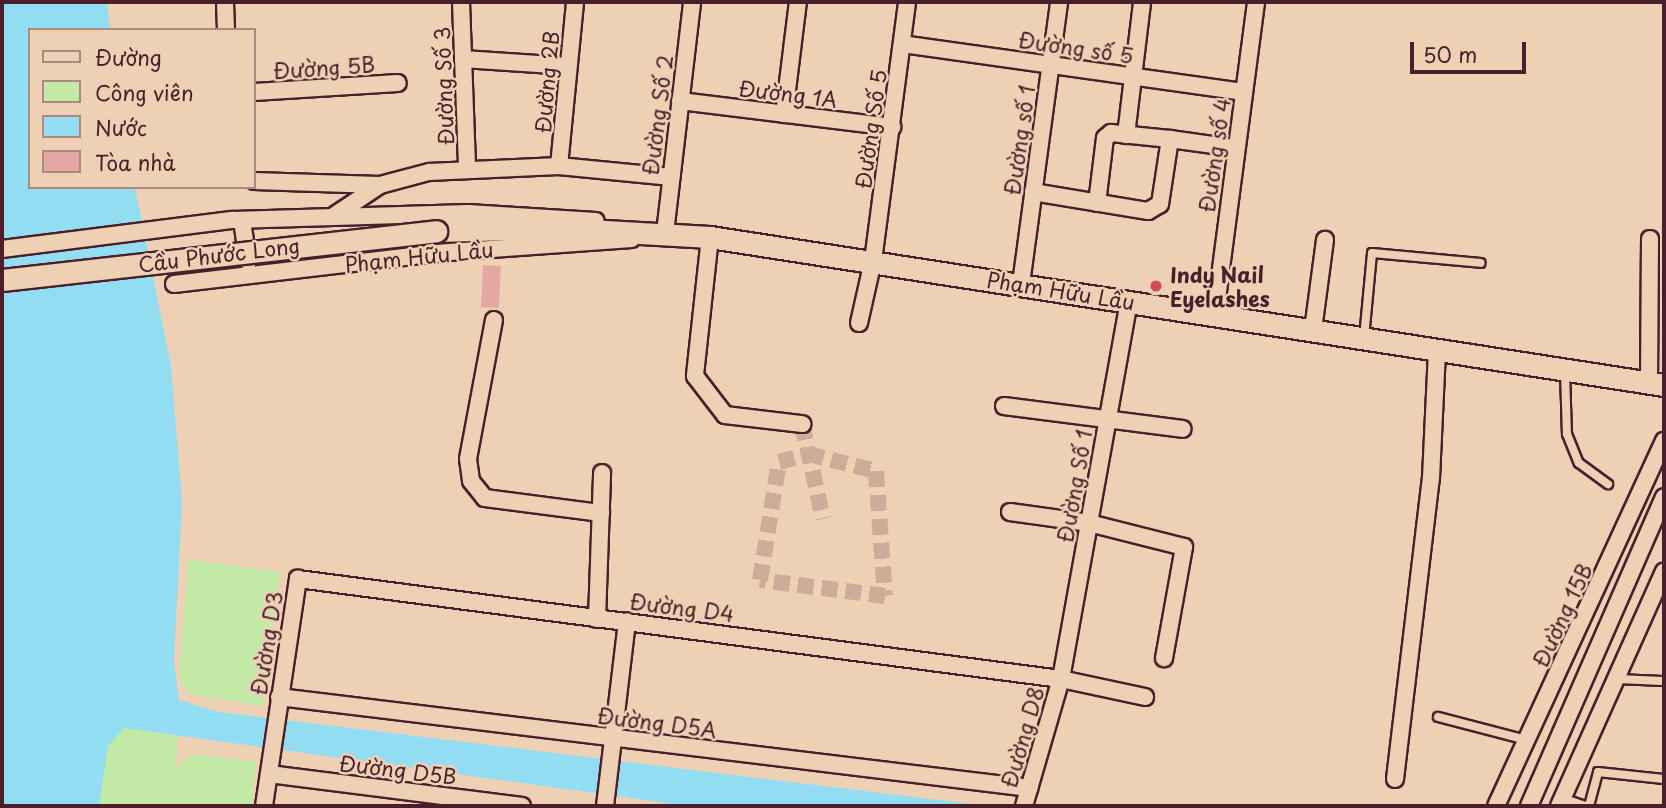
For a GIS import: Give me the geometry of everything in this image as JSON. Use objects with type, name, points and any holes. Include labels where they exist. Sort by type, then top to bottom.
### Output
[{"type":"main road","name":"Phạm Hữu Lầu","points":[[436,231],[553,228],[710,237],[1656,384]]},
{"type":"main road","name":"Cầu Phước Long","points":[[2,280],[436,231]]},
{"type":"street","points":[[225,2],[226,28]]},
{"type":"street","name":"Đường Số 3","points":[[461,2],[467,168]]},
{"type":"street","name":"Đường 2B","points":[[559,166],[575,2]]},
{"type":"street","name":"Đường Số 2","points":[[664,233],[692,2]]},
{"type":"street","points":[[784,114],[798,2]]},
{"type":"street","name":"Đường Số 5","points":[[859,323],[873,261],[907,2]]},
{"type":"street","name":"Đường số 1","points":[[1021,284],[1059,2]]},
{"type":"street","points":[[1126,135],[1142,2]]},
{"type":"street","name":"Đường số 4","points":[[1215,314],[1256,2]]},
{"type":"street","name":"Đường số 5","points":[[902,44],[1244,92]]},
{"type":"street","points":[[463,59],[568,65]]},
{"type":"street","name":"Đường 5B","points":[[256,92],[398,83]]},
{"type":"street","name":"Đường 1A","points":[[680,101],[892,127]]},
{"type":"street","points":[[1097,202],[1105,138],[1111,133],[1235,148]]},
{"type":"street","points":[[1033,192],[1148,211],[1160,204],[1170,139]]},
{"type":"street","points":[[256,181],[380,185],[467,168],[559,166],[671,177]]},
{"type":"street","points":[[333,216],[380,185]]},
{"type":"street","name":"Phạm Hữu Lầu","points":[[237,220],[333,216],[518,215],[617,223],[664,233]]},
{"type":"street","points":[[237,220],[250,275]]},
{"type":"street","name":"Cầu Phước Long","points":[[2,249],[237,220]]},
{"type":"street","name":"Phạm Hữu Lầu","points":[[174,284],[436,253],[597,244],[664,233]]},
{"type":"street","points":[[710,237],[695,376],[726,415],[802,424]]},
{"type":"street","points":[[1650,239],[1656,384]]},
{"type":"street","points":[[1312,330],[1325,240]]},
{"type":"street","name":"Đường Số 1","points":[[1061,679],[1129,301]]},
{"type":"street","points":[[494,320],[468,459],[471,481],[485,498],[601,513]]},
{"type":"street","points":[[1395,779],[1431,478],[1437,349]]},
{"type":"street","points":[[1004,406],[1107,422],[1183,429]]},
{"type":"street","name":"Đường 15B","points":[[1496,806],[1664,441]]},
{"type":"street","points":[[597,619],[602,473]]},
{"type":"street","points":[[1529,806],[1664,497]]},
{"type":"street","points":[[1010,512],[1089,523],[1185,547],[1164,658]]},
{"type":"street","points":[[1561,802],[1664,571]]},
{"type":"street","name":"Đường D4","points":[[298,579],[1061,679],[1145,697]]},
{"type":"street","name":"Đường D3","points":[[270,767],[298,579]]},
{"type":"street","points":[[605,806],[626,621]]},
{"type":"street","name":"Đường D8","points":[[1024,806],[1061,679]]},
{"type":"street","name":"Đường D5A","points":[[278,705],[614,738],[1030,789]]},
{"type":"street","points":[[264,806],[270,767]]},
{"type":"street","name":"Đường D5B","points":[[270,767],[522,806]]},
{"type":"lane","points":[[1364,338],[1372,253],[1481,263]]},
{"type":"lane","points":[[1565,369],[1567,434],[1579,463],[1608,484]]},
{"type":"lane","points":[[1616,679],[1664,681]]},
{"type":"lane","points":[[1438,717],[1527,740]]},
{"type":"lane","points":[[1561,802],[1587,806],[1598,772],[1664,779]]},
{"type":"green space","points":[[188,559],[279,572],[264,706],[192,694],[182,686],[179,674]]},
{"type":"green space","points":[[124,728],[178,736],[176,773],[184,760],[196,754],[257,762],[251,806],[99,806],[108,746]]},
{"type":"water","points":[[2,2],[107,2],[110,28],[28,28],[28,189],[135,189],[171,366],[182,502],[174,661],[179,700],[219,712],[987,806],[688,806],[124,728],[108,746],[99,806],[2,806]]},
{"type":"building","points":[[483,265],[501,266],[499,308],[481,307]]},
{"type":"tunnel","points":[[802,424],[823,519]]},
{"type":"tunnel","points":[[808,454],[876,471],[885,596],[760,580],[779,462],[808,454]]},
{"type":"place","name":"Indy Nail Eyelashes","points":[[1156,286]]}]
